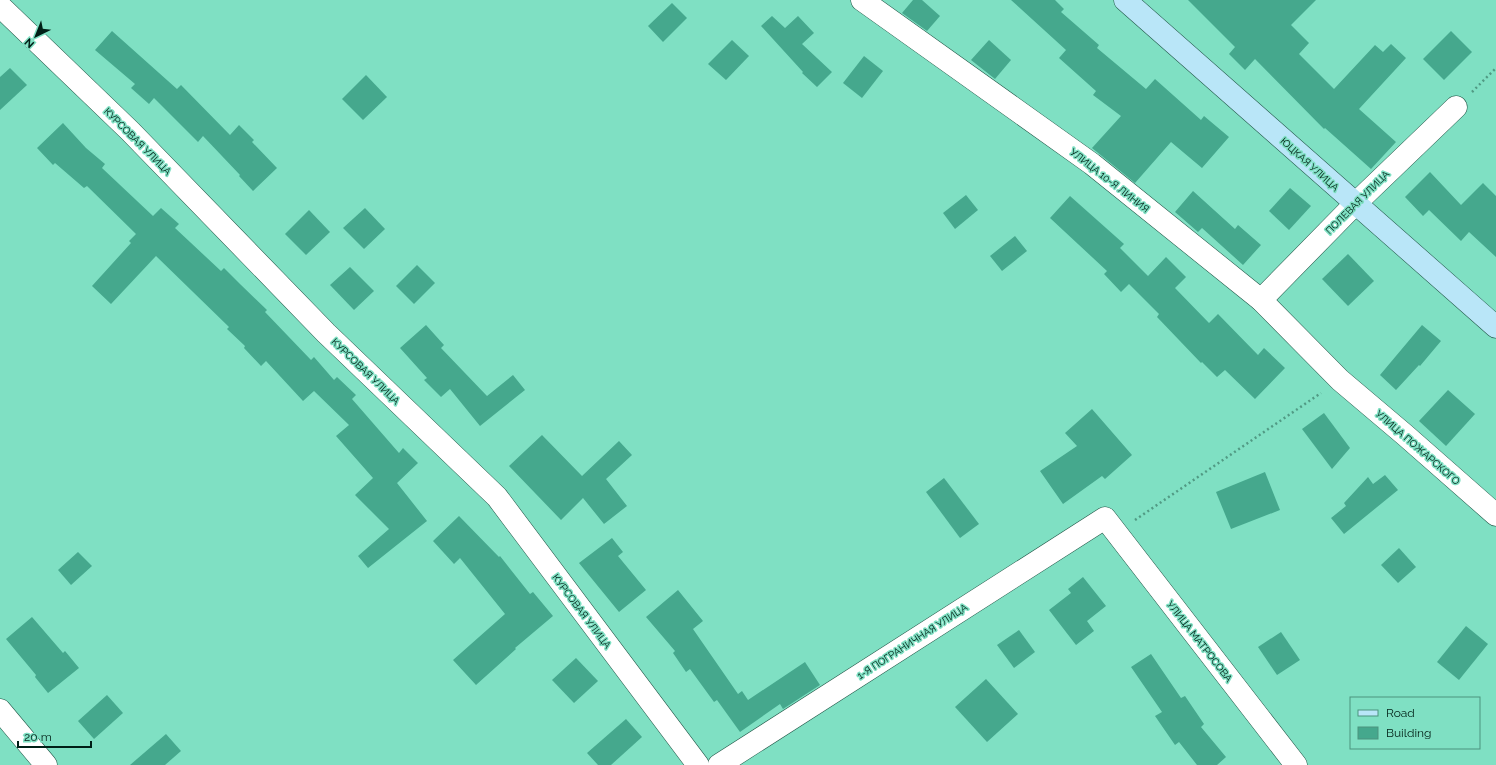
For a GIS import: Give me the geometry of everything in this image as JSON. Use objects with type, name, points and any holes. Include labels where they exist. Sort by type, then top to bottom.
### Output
[{"type":"main road","name":"ЮЦКАЯ УЛИЦА","points":[[1125,0],[1496,327]]},
{"type":"street","name":"УЛИЦА 10-Я ЛИНИЯ","points":[[862,0],[1092,164],[1261,300],[1340,380]]},
{"type":"street","name":"КУРСОВАЯ УЛИЦА","points":[[0,6],[130,131],[326,333],[497,497],[698,765]]},
{"type":"street","name":"ПОЛЕВАЯ УЛИЦА","points":[[1261,300],[1355,204],[1456,107]]},
{"type":"street","name":"УЛИЦА ПОЖАРСКОГО","points":[[1340,380],[1496,515]]},
{"type":"street","name":"1-Я ПОГРАНИЧНАЯ УЛИЦА","points":[[719,765],[1110,525]]},
{"type":"street","name":"УЛИЦА МАТРОСОВА","points":[[1110,525],[1296,765]]},
{"type":"street","points":[[0,710],[46,765]]},
{"type":"path","points":[[1456,107],[1496,68]]},
{"type":"path","points":[[1110,525],[1340,380]]},
{"type":"building","points":[[913,0],[922,0],[940,16],[927,31],[902,13]]},
{"type":"building","points":[[1011,0],[1055,0],[1064,9],[1061,12],[1099,45],[1097,48],[1146,89],[1155,79],[1201,120],[1204,116],[1229,137],[1202,168],[1171,142],[1135,183],[1092,148],[1121,116],[1093,95],[1096,91],[1059,58],[1066,50]]},
{"type":"building","points":[[1188,0],[1316,0],[1291,25],[1309,43],[1299,54],[1334,89],[1375,45],[1383,52],[1391,44],[1406,58],[1359,109],[1396,142],[1371,169],[1325,128],[1324,129],[1255,59],[1245,70],[1229,54],[1235,47]]},
{"type":"building","points":[[672,3],[687,18],[663,42],[648,26]]},
{"type":"building","points":[[772,16],[785,28],[798,16],[814,33],[802,44],[832,72],[817,87],[802,73],[803,72],[761,26]]},
{"type":"building","points":[[112,31],[177,89],[181,85],[230,135],[239,125],[254,140],[252,142],[277,168],[253,191],[203,136],[198,142],[154,98],[149,104],[131,88],[135,84],[95,50]]},
{"type":"building","points":[[1451,31],[1472,52],[1444,80],[1423,59]]},
{"type":"building","points":[[732,40],[749,56],[726,80],[708,64]]},
{"type":"building","points":[[989,40],[1011,60],[995,79],[971,60]]},
{"type":"building","points":[[864,56],[883,71],[862,98],[843,83]]},
{"type":"building","points":[[10,68],[27,85],[0,110],[0,77]]},
{"type":"building","points":[[366,75],[387,97],[363,120],[342,99]]},
{"type":"building","points":[[63,123],[86,148],[105,164],[102,168],[153,216],[161,208],[179,224],[175,228],[221,271],[224,268],[267,310],[265,312],[311,360],[314,357],[334,380],[337,377],[356,395],[352,399],[399,453],[403,448],[418,463],[397,483],[427,521],[368,568],[358,556],[389,529],[355,495],[373,478],[336,436],[349,425],[314,391],[303,401],[266,361],[261,366],[244,348],[245,346],[227,329],[229,327],[156,256],[111,304],[92,286],[131,243],[129,241],[136,234],[87,186],[84,188],[55,163],[53,165],[37,148]]},
{"type":"building","points":[[1430,172],[1461,205],[1483,183],[1496,196],[1496,257],[1469,232],[1461,241],[1429,210],[1423,216],[1405,197]]},
{"type":"building","points":[[1290,188],[1311,206],[1289,230],[1269,211]]},
{"type":"building","points":[[1193,191],[1235,229],[1238,225],[1261,245],[1243,265],[1202,228],[1198,232],[1175,212]]},
{"type":"building","points":[[966,195],[978,210],[955,229],[943,213]]},
{"type":"building","points":[[1070,196],[1124,244],[1120,248],[1148,276],[1166,257],[1186,277],[1175,288],[1209,323],[1218,314],[1258,355],[1264,348],[1285,368],[1255,399],[1225,370],[1217,377],[1202,362],[1201,363],[1157,317],[1159,314],[1129,284],[1121,292],[1104,274],[1107,271],[1050,218]]},
{"type":"building","points":[[365,208],[385,229],[364,249],[343,228]]},
{"type":"building","points":[[309,210],[330,232],[306,255],[285,234]]},
{"type":"building","points":[[1015,236],[1027,251],[1002,271],[990,256]]},
{"type":"building","points":[[1348,254],[1374,281],[1348,306],[1322,279]]},
{"type":"building","points":[[417,265],[435,283],[414,304],[396,286]]},
{"type":"building","points":[[350,267],[374,291],[354,310],[330,285]]},
{"type":"building","points":[[426,325],[444,345],[441,348],[487,396],[513,375],[525,390],[480,426],[450,389],[441,397],[424,380],[427,378],[400,348]]},
{"type":"building","points":[[1422,325],[1441,341],[1420,366],[1419,365],[1396,390],[1380,375]]},
{"type":"building","points":[[1448,390],[1475,414],[1446,446],[1419,421]]},
{"type":"building","points":[[1092,409],[1132,455],[1105,479],[1102,476],[1063,504],[1040,471],[1077,446],[1065,433]]},
{"type":"building","points":[[1324,413],[1350,448],[1332,469],[1302,429]]},
{"type":"building","points":[[542,435],[582,476],[619,441],[632,455],[606,479],[627,506],[604,524],[583,498],[561,520],[509,466]]},
{"type":"building","points":[[1265,472],[1280,510],[1231,529],[1216,492]]},
{"type":"building","points":[[1385,475],[1398,490],[1344,534],[1331,518],[1346,506],[1344,503],[1368,477],[1373,484]]},
{"type":"building","points":[[944,478],[979,524],[960,538],[926,492]]},
{"type":"building","points":[[459,516],[499,557],[500,556],[530,594],[533,592],[553,616],[515,648],[516,649],[476,685],[453,660],[505,614],[460,558],[454,564],[433,541]]},
{"type":"building","points":[[612,538],[623,552],[618,556],[646,590],[619,612],[579,563]]},
{"type":"building","points":[[1399,548],[1416,567],[1398,583],[1381,565]]},
{"type":"building","points":[[78,552],[92,566],[71,585],[58,570]]},
{"type":"building","points":[[1083,577],[1106,606],[1087,621],[1094,631],[1076,645],[1049,610],[1071,593],[1068,589]]},
{"type":"building","points":[[678,590],[703,621],[693,629],[738,694],[742,691],[748,700],[805,662],[820,685],[783,709],[780,704],[740,732],[717,700],[714,702],[690,669],[686,672],[673,653],[675,651],[646,617]]},
{"type":"building","points":[[32,617],[63,653],[65,651],[79,668],[48,693],[35,677],[36,675],[6,639]]},
{"type":"building","points":[[1466,626],[1488,644],[1459,680],[1437,662]]},
{"type":"building","points":[[1019,630],[1035,652],[1014,668],[997,645]]},
{"type":"building","points":[[1281,632],[1300,660],[1277,675],[1258,647]]},
{"type":"building","points":[[1151,654],[1181,698],[1185,696],[1204,724],[1201,727],[1226,757],[1217,765],[1197,765],[1179,742],[1175,745],[1155,716],[1162,712],[1131,667]]},
{"type":"building","points":[[576,658],[598,681],[574,703],[552,680]]},
{"type":"building","points":[[986,679],[1018,714],[987,742],[955,707]]},
{"type":"building","points":[[107,695],[123,713],[94,739],[78,721]]},
{"type":"building","points":[[626,719],[642,737],[611,765],[598,765],[587,753]]},
{"type":"building","points":[[166,734],[181,751],[165,765],[130,765]]}]
